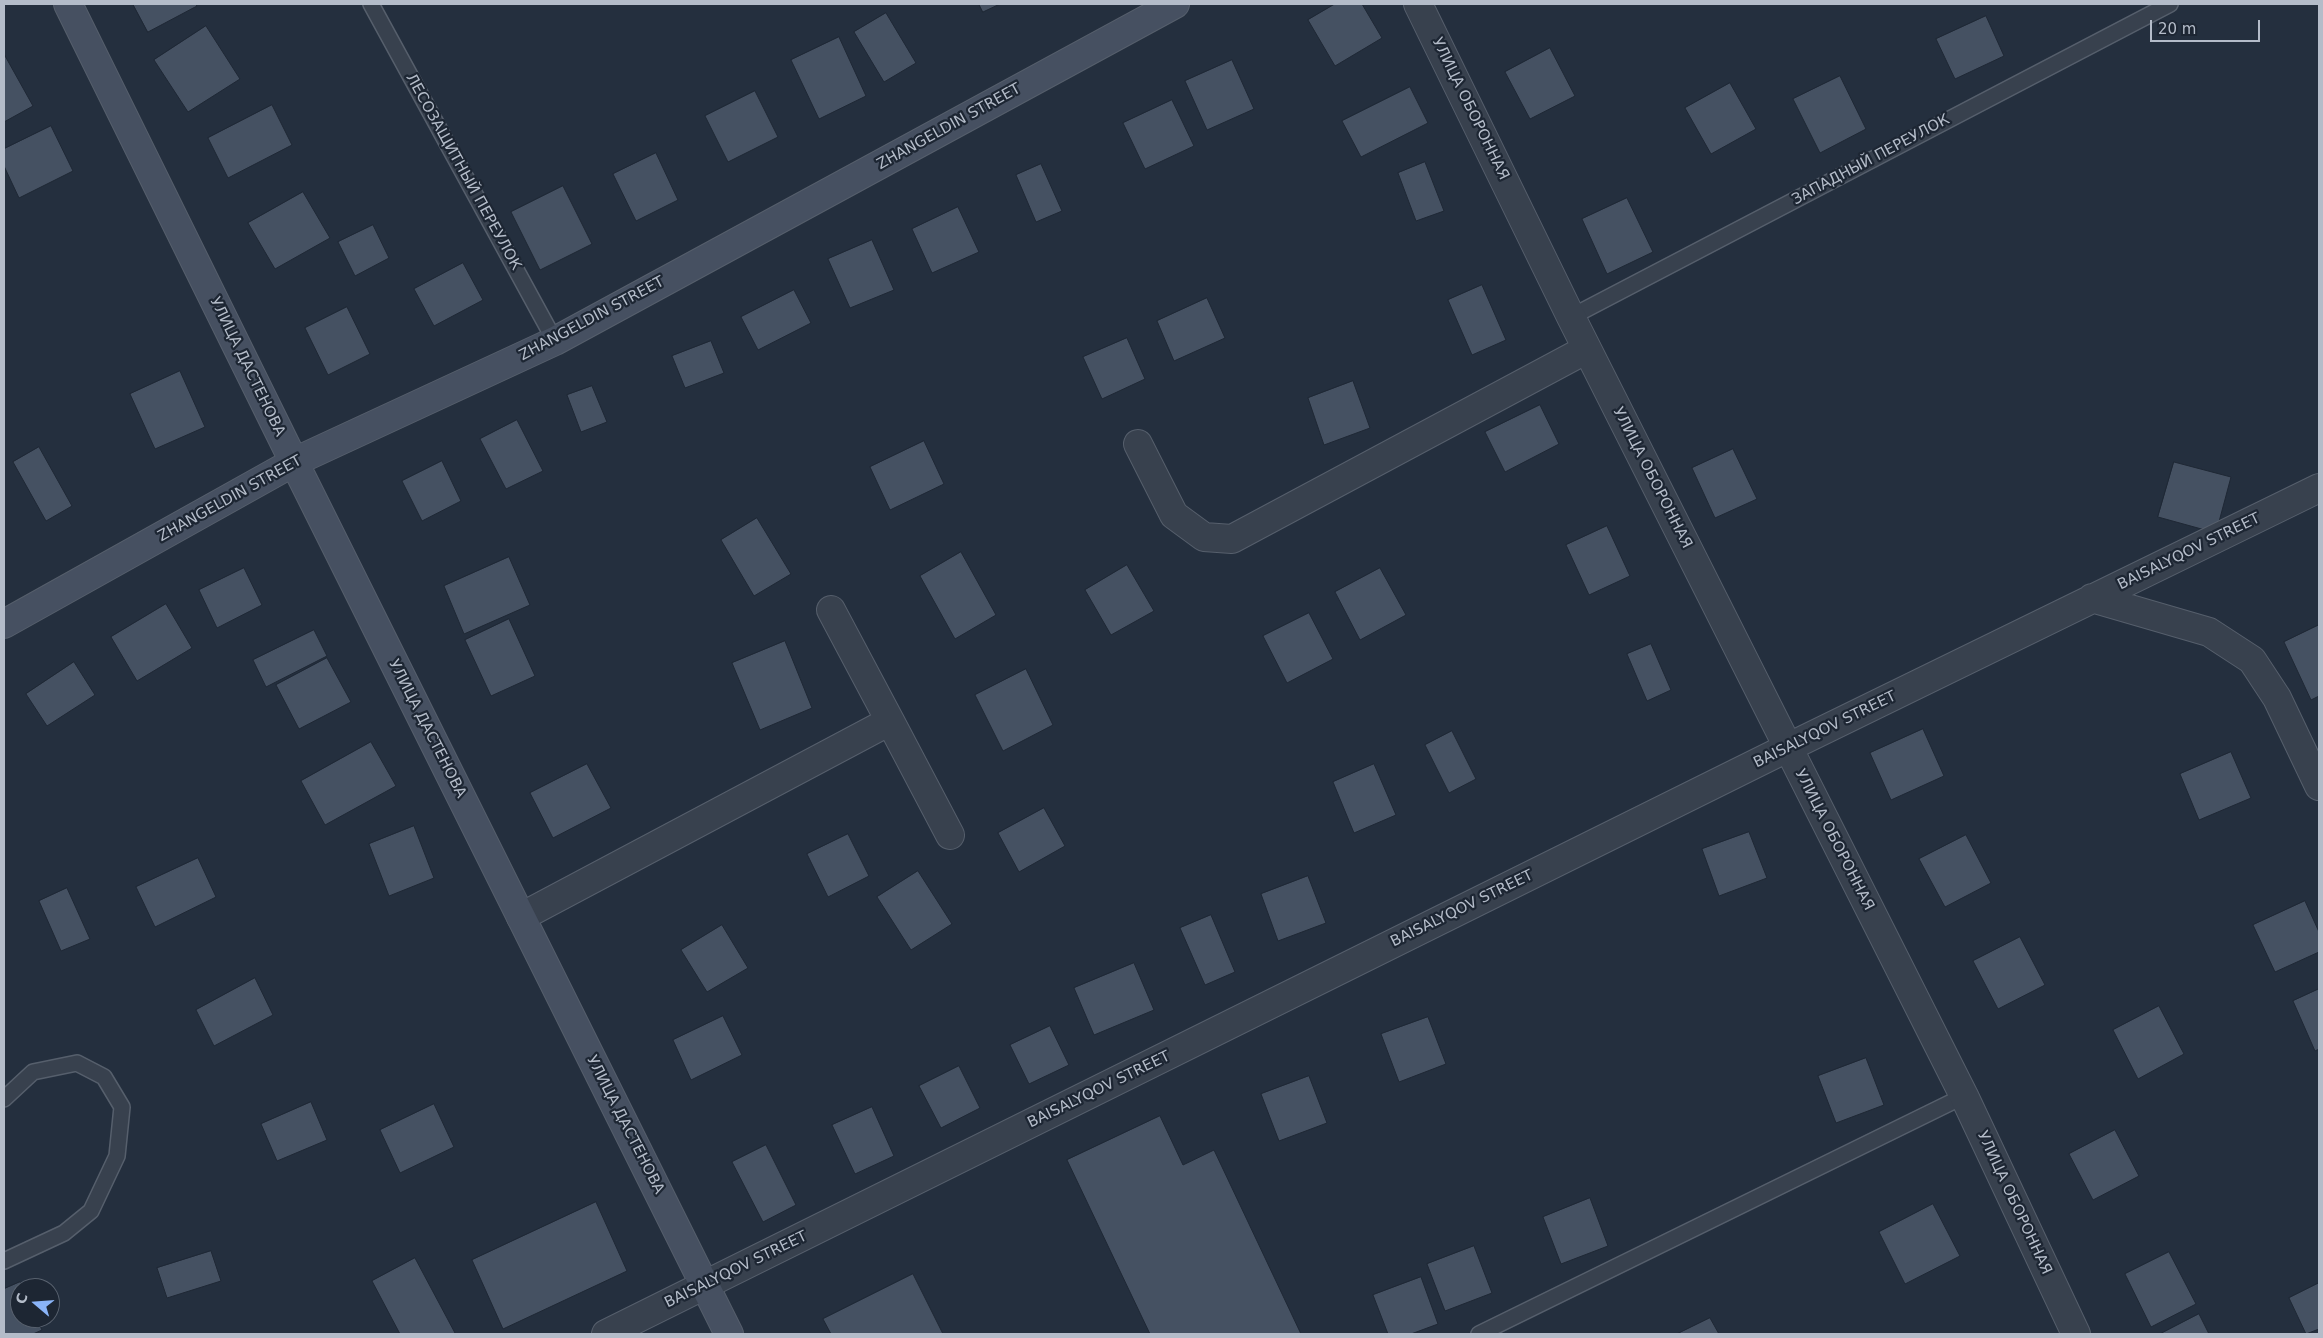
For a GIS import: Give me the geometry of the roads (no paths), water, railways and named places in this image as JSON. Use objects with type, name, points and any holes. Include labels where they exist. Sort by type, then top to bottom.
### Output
[{"type":"street","name":"УЛИЦА ДАСТЕНОВА","points":[[68,4],[729,1334]]},
{"type":"street","name":"УЛИЦА ОБОРОННАЯ","points":[[1418,4],[1571,317],[1964,1096],[2076,1334]]},
{"type":"street","name":"ZHANGELDIN STREET","points":[[4,624],[294,462],[555,341],[1159,8]]},
{"type":"street","points":[[1138,444],[1174,515],[1204,537],[1232,538],[1587,349]]},
{"type":"street","name":"BAISALYQOV STREET","points":[[606,1334],[1787,748],[2319,488]]},
{"type":"street","points":[[2092,598],[2209,632],[2252,660],[2277,698],[2319,786]]},
{"type":"street","points":[[831,610],[950,835]]},
{"type":"street","points":[[521,917],[890,721]]},
{"type":"lane","name":"ЛЕСОЗАЩИТНЫЙ ПЕРЕУЛОК","points":[[371,4],[555,341]]},
{"type":"lane","name":"ЗАПАДНЫЙ ПЕРЕУЛОК","points":[[1571,317],[2170,4]]},
{"type":"lane","points":[[4,1099],[33,1072],[77,1063],[104,1077],[122,1107],[117,1156],[91,1211],[64,1233],[4,1261]]},
{"type":"lane","points":[[1480,1334],[1964,1096]]}]
